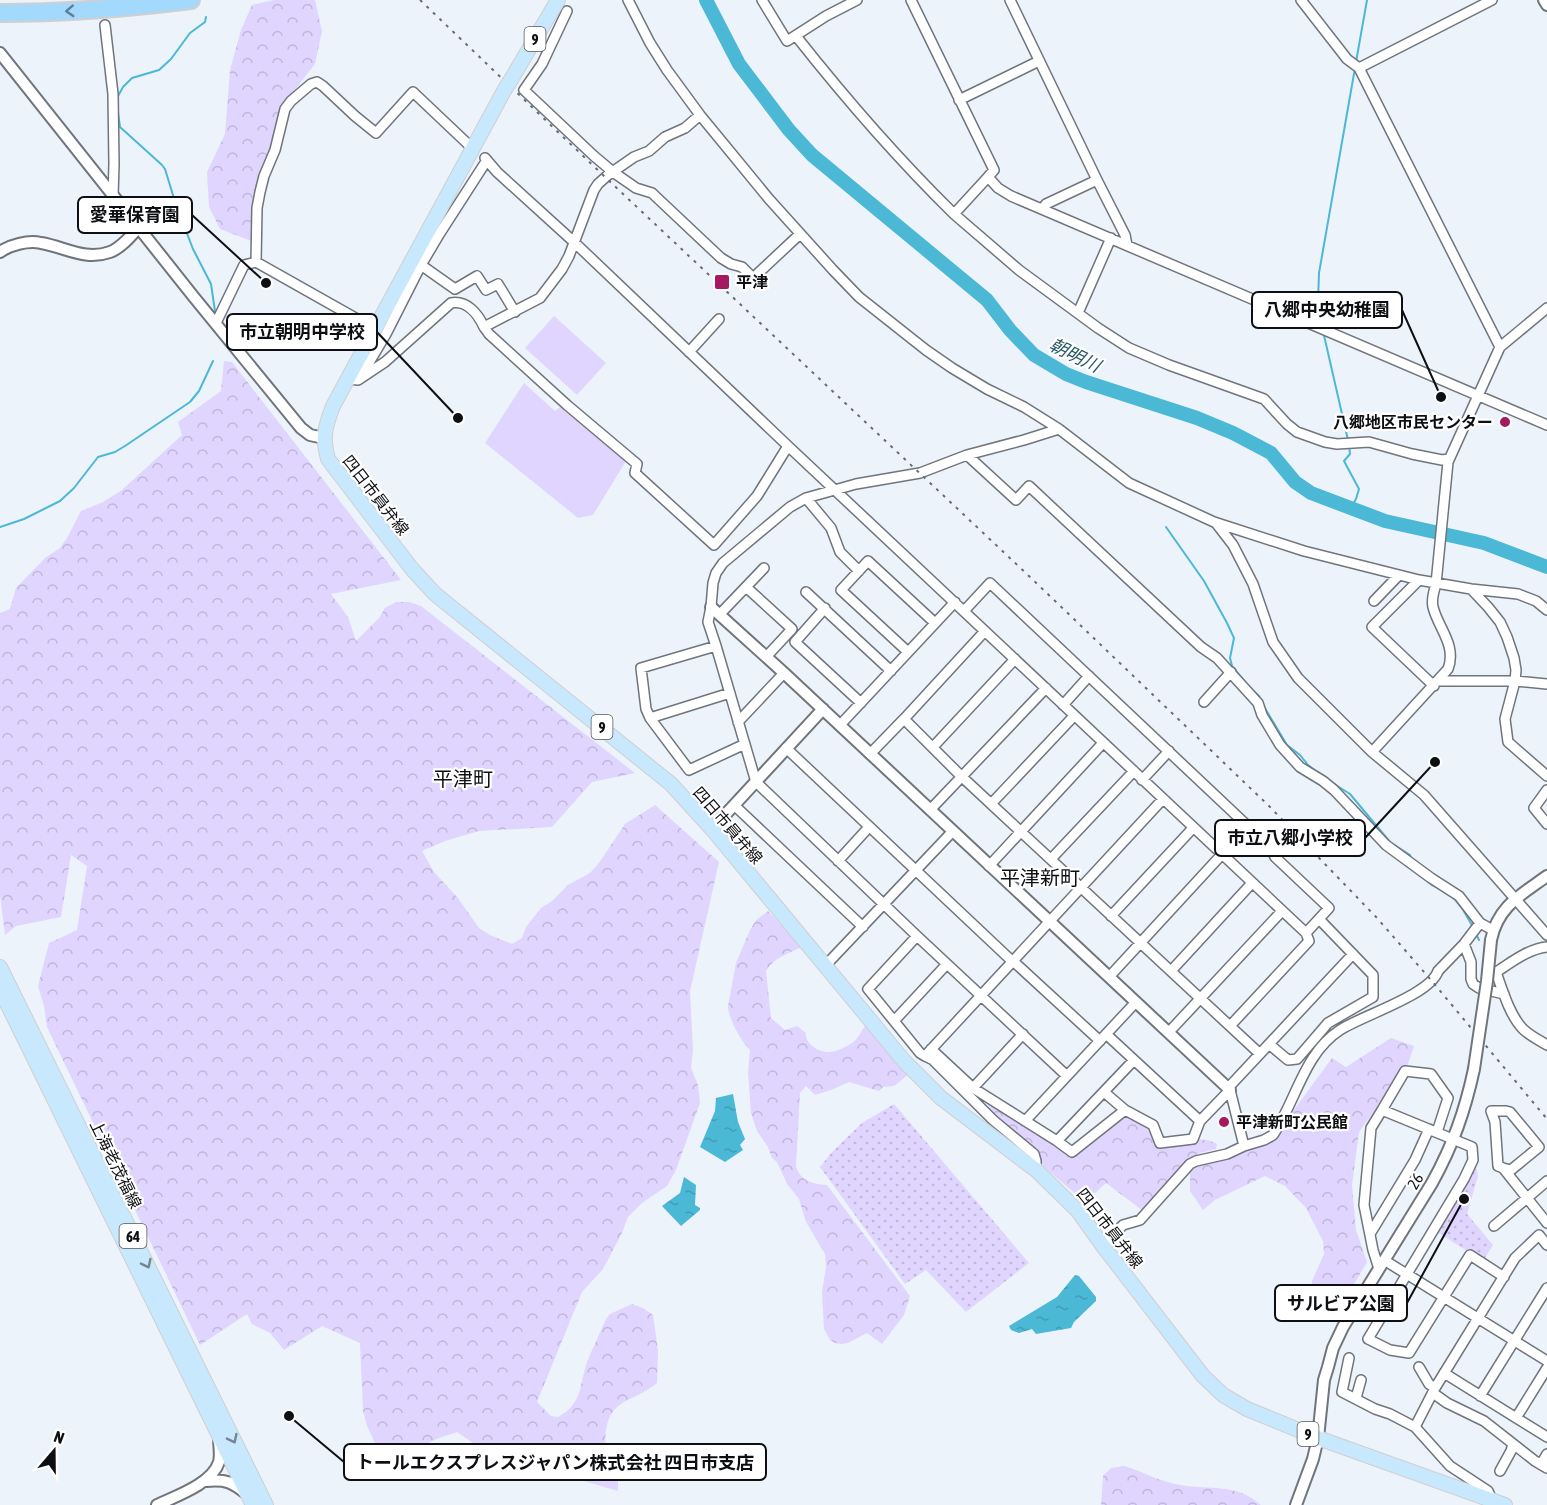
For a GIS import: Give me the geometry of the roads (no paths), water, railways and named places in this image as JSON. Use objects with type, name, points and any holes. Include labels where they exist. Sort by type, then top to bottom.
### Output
[{"type":"highway","points":[[0,13],[134,7],[190,0]]},
{"type":"main road","name":"9","points":[[324,438],[325,426],[333,406],[353,380],[509,84],[563,5]]},
{"type":"main road","name":"四日市員弁線","points":[[324,438],[328,459],[412,569],[435,594],[671,784],[904,1061],[940,1098],[1036,1170],[1078,1211],[1203,1376],[1223,1395],[1247,1409],[1318,1438],[1499,1503]]},
{"type":"main road","name":"上海老茂福線","points":[[0,967],[266,1505]]},
{"type":"main road","name":"上海老茂福線","points":[[0,989],[250,1500]]},
{"type":"street","points":[[628,0],[650,43],[700,115],[769,199],[859,297],[952,368],[1059,429],[1129,483],[1214,522],[1304,551],[1419,580],[1471,590],[1518,594],[1536,601],[1547,610]]},
{"type":"street","points":[[762,0],[787,41],[826,16],[857,0]]},
{"type":"street","points":[[911,0],[994,170],[954,214]]},
{"type":"street","points":[[1010,0],[1125,236],[1127,245]]},
{"type":"street","points":[[1301,0],[1356,67],[1500,347]]},
{"type":"street","points":[[1356,67],[1492,0]]},
{"type":"street","points":[[1544,0],[1547,5]]},
{"type":"street","points":[[563,5],[542,64],[524,90],[613,172],[636,188],[651,193],[721,258],[742,267],[753,278],[800,234]]},
{"type":"street","points":[[105,24],[113,94],[113,196]]},
{"type":"street","points":[[796,36],[840,92],[915,176],[954,214],[1019,270],[1098,328],[1129,348],[1264,399],[1297,432],[1324,442],[1337,444],[1369,441],[1412,454],[1448,461]]},
{"type":"street","points":[[0,53],[301,428],[310,435],[324,438]]},
{"type":"street","points":[[959,100],[1039,61]]},
{"type":"street","points":[[256,262],[257,208],[264,176],[275,150],[285,109],[310,84],[317,82],[323,86],[355,117],[376,133],[413,92],[470,146]]},
{"type":"street","points":[[484,327],[540,298],[569,256],[594,190],[605,177],[634,157],[650,151],[665,137],[685,128],[700,115]]},
{"type":"street","points":[[353,380],[386,334],[421,266],[486,159],[497,172],[1306,933],[1309,941],[1230,1026]]},
{"type":"street","points":[[988,177],[998,188],[1011,196],[1547,425]]},
{"type":"street","points":[[1042,209],[1046,204],[1097,180]]},
{"type":"street","points":[[0,252],[22,244],[39,242],[93,256],[112,251],[139,227]]},
{"type":"street","points":[[1078,313],[1111,238]]},
{"type":"street","points":[[216,323],[244,265],[256,262],[366,324]]},
{"type":"street","points":[[421,266],[455,289],[477,276],[486,290],[498,284],[515,312]]},
{"type":"street","points":[[353,380],[385,362],[452,303],[458,302],[468,306],[478,316],[489,334],[567,405],[637,464],[636,473],[714,545],[757,496],[788,446]]},
{"type":"street","points":[[1372,752],[1448,669],[1451,653],[1432,606],[1432,596],[1436,584],[1448,461],[1500,347],[1547,308]]},
{"type":"street","points":[[689,352],[719,319]]},
{"type":"street","points":[[1059,429],[967,455],[920,473],[856,484],[806,498],[790,507],[719,567],[712,583],[716,611],[1229,1089],[1244,1146]]},
{"type":"street","points":[[967,455],[1016,500],[1029,486],[1201,647],[1231,672],[1258,703],[1262,715],[1280,745],[1300,767],[1334,790],[1386,845],[1459,896],[1479,925],[1492,935]]},
{"type":"street","points":[[806,498],[831,528],[840,552],[859,571]]},
{"type":"street","points":[[1214,522],[1233,546],[1253,584],[1273,642],[1298,678],[1372,752],[1424,795],[1547,935]]},
{"type":"street","points":[[908,652],[841,590],[868,561],[935,622]]},
{"type":"street","points":[[764,568],[746,587],[716,611],[708,622],[756,782],[1068,1076]]},
{"type":"street","points":[[1374,601],[1399,575]]},
{"type":"street","points":[[1419,580],[1372,627],[1436,684],[1515,681],[1547,684]]},
{"type":"street","points":[[964,611],[990,583],[1169,751],[1271,848],[1275,857],[1329,908],[1306,933]]},
{"type":"street","points":[[746,587],[792,629],[766,657]]},
{"type":"street","points":[[1471,590],[1488,606],[1508,637],[1516,670],[1505,719],[1508,742],[1547,776]]},
{"type":"street","points":[[806,592],[891,670]]},
{"type":"street","points":[[840,725],[955,602]]},
{"type":"street","points":[[825,608],[795,642],[861,703]]},
{"type":"street","points":[[870,754],[985,631]]},
{"type":"street","points":[[716,646],[641,668],[646,709],[650,718],[689,770],[745,744]]},
{"type":"street","points":[[933,747],[1015,659]]},
{"type":"street","points":[[1203,702],[1231,672]]},
{"type":"street","points":[[738,722],[784,673]]},
{"type":"street","points":[[1063,705],[1089,676]]},
{"type":"street","points":[[930,810],[1046,688]]},
{"type":"street","points":[[650,718],[730,693]]},
{"type":"street","points":[[712,830],[822,709]]},
{"type":"street","points":[[991,804],[1074,716]]},
{"type":"street","points":[[904,719],[961,776],[1260,1054]]},
{"type":"street","points":[[990,866],[1104,743]]},
{"type":"street","points":[[786,748],[1013,961],[1103,1037],[1134,1060],[1200,1121]]},
{"type":"street","points":[[1142,780],[1169,751]]},
{"type":"street","points":[[1051,860],[1134,771]]},
{"type":"street","points":[[1547,790],[1534,808],[1547,825]]},
{"type":"street","points":[[917,936],[868,988],[920,1053],[928,1052],[1163,799]]},
{"type":"street","points":[[734,804],[863,927]]},
{"type":"street","points":[[1109,977],[1248,826]]},
{"type":"street","points":[[838,861],[869,827]]},
{"type":"street","points":[[1111,916],[1193,828]]},
{"type":"street","points":[[825,966],[953,831]]},
{"type":"street","name":"26","points":[[1296,1505],[1313,1459],[1318,1438],[1324,1380],[1333,1348],[1343,1326],[1432,1183],[1464,1113],[1474,1069],[1492,935],[1497,920],[1515,898],[1547,876]]},
{"type":"street","points":[[1171,970],[1252,883]]},
{"type":"street","points":[[1169,1032],[1282,911]]},
{"type":"street","points":[[1269,1044],[1288,1060],[1297,1059],[1328,1023],[1373,997],[1373,975],[1319,919]]},
{"type":"street","points":[[1103,1246],[1123,1225],[1140,1221],[1190,1164],[1227,1154],[1274,1135],[1310,1064],[1332,1037],[1347,1026],[1422,990],[1479,925]]},
{"type":"street","points":[[1464,944],[1471,962],[1473,984],[1479,988],[1504,994]]},
{"type":"street","points":[[1547,947],[1529,951],[1496,972],[1520,1027],[1528,1035],[1547,1045]]},
{"type":"street","points":[[1104,1092],[1125,1110],[1153,1125],[1160,1143],[1193,1139],[1200,1121],[1353,954]]},
{"type":"street","points":[[894,1021],[947,964]]},
{"type":"street","points":[[1025,1121],[1136,1002]]},
{"type":"street","points":[[973,1088],[1023,1034]]},
{"type":"street","points":[[928,1052],[933,1060],[993,1120],[1034,1154],[1036,1170]]},
{"type":"street","points":[[928,1052],[973,1088],[1072,1152],[1125,1110]]},
{"type":"street","points":[[1058,1141],[1134,1060]]},
{"type":"street","points":[[1370,1234],[1433,1131],[1448,1098],[1431,1074],[1405,1071],[1371,1128],[1364,1204],[1373,1250],[1381,1264],[1406,1274],[1547,1361]]},
{"type":"street","points":[[1382,1110],[1472,1147],[1473,1160],[1456,1194],[1368,1339],[1390,1350],[1409,1353],[1470,1255],[1504,1277]]},
{"type":"street","points":[[1503,1168],[1511,1170],[1539,1147],[1510,1113],[1491,1111],[1495,1122],[1498,1166],[1503,1168],[1547,1223]]},
{"type":"street","points":[[1494,1226],[1547,1181]]},
{"type":"street","points":[[1415,1427],[1444,1373],[1515,1258],[1539,1235],[1547,1245]]},
{"type":"street","points":[[1480,1395],[1547,1288]]},
{"type":"street","points":[[1349,1358],[1342,1392],[1415,1427],[1450,1466],[1488,1491],[1499,1503]]},
{"type":"street","points":[[1419,1366],[1434,1391],[1447,1403],[1484,1421],[1544,1466],[1547,1454]]},
{"type":"street","points":[[1516,1418],[1547,1368]]},
{"type":"street","points":[[1444,1373],[1547,1437]]},
{"type":"street","points":[[1356,1398],[1361,1380]]},
{"type":"street","points":[[157,1505],[206,1480],[216,1469],[220,1456],[218,1435]]},
{"type":"street","points":[[1500,1471],[1513,1444]]},
{"type":"street","points":[[206,1480],[225,1480],[239,1487],[250,1500]]},
{"type":"water","points":[[733,1094],[738,1122],[745,1139],[740,1145],[743,1150],[725,1162],[700,1147],[715,1111],[716,1098]]},
{"type":"water","points":[[684,1177],[696,1185],[695,1205],[700,1210],[681,1226],[662,1206],[680,1193]]},
{"type":"water","points":[[1075,1275],[1079,1276],[1096,1297],[1096,1301],[1074,1322],[1071,1328],[1036,1334],[1032,1329],[1019,1333],[1011,1330],[1009,1326],[1057,1297]]},
{"type":"waterway","name":"朝明川","points":[[706,0],[739,64],[789,130],[812,155],[987,300],[1010,330],[1034,355],[1066,374],[1086,382],[1197,418],[1233,433],[1271,453],[1295,482],[1311,493],[1385,521],[1484,543],[1547,567]]},
{"type":"waterway","points":[[1356,62],[1367,0]]},
{"type":"waterway","points":[[117,98],[132,78],[159,70],[171,59],[190,33],[205,22],[206,17]]},
{"type":"waterway","points":[[1322,326],[1318,302],[1319,273],[1355,68]]},
{"type":"waterway","points":[[117,106],[120,127],[165,169],[193,249],[211,284],[215,311]]},
{"type":"waterway","points":[[1323,331],[1348,440]]},
{"type":"waterway","points":[[0,527],[24,519],[60,501],[74,488],[98,457],[115,452],[190,402],[199,391],[213,361]]},
{"type":"waterway","points":[[1349,445],[1350,454],[1344,461],[1359,489],[1351,508]]},
{"type":"waterway","points":[[1166,527],[1204,581],[1227,623],[1234,638],[1230,658],[1232,666],[1245,682]]},
{"type":"waterway","points":[[1251,689],[1261,700]]},
{"type":"waterway","points":[[1263,705],[1287,745],[1317,772]]},
{"type":"waterway","points":[[1331,782],[1350,794],[1390,842],[1411,858]]},
{"type":"waterway","points":[[1419,874],[1441,889]]},
{"type":"waterway","points":[[1453,897],[1473,927]]},
{"type":"waterway","points":[[1475,932],[1479,940]]},
{"type":"railway","points":[[420,0],[1269,806],[1377,918],[1547,1119]]},
{"type":"place","name":"平津","points":[[722,282]]},
{"type":"place","name":"愛華保育園","points":[[266,283]]},
{"type":"place","name":"八郷中央幼稚園","points":[[1441,397]]},
{"type":"place","name":"市立朝明中学校","points":[[458,418]]},
{"type":"place","name":"八郷地区市民センター","points":[[1505,422]]},
{"type":"place","name":"市立八郷小学校","points":[[1435,762]]},
{"type":"place","name":"平津新町公民館","points":[[1224,1122]]},
{"type":"place","name":"サルビア公園","points":[[1464,1199]]},
{"type":"place","name":"トールエクスプレスジャパン株式会社 四日市支店","points":[[289,1416]]},
{"type":"district","name":"平津町","points":[[463,778]]},
{"type":"district","name":"平津新町","points":[[1040,877]]}]
